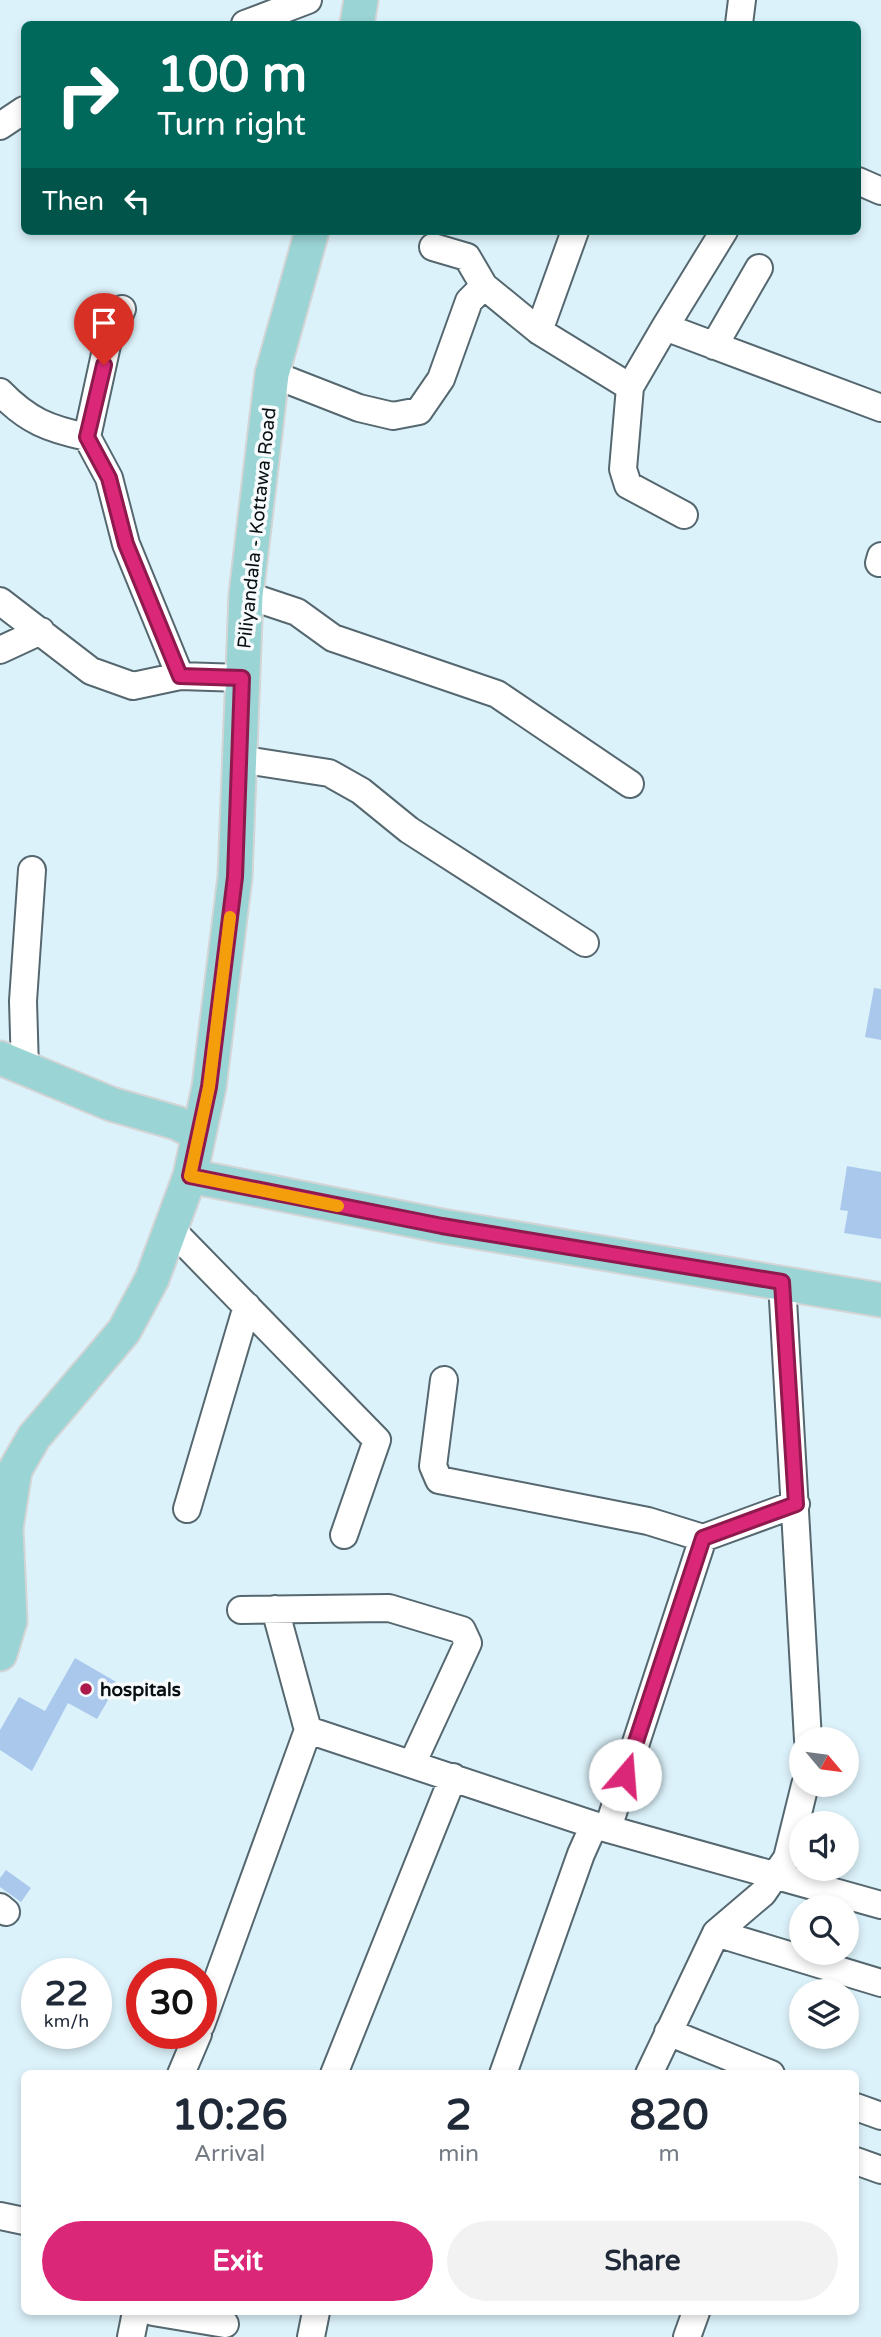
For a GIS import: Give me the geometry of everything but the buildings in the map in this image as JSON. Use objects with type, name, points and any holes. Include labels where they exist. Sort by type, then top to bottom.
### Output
[{"type":"main road","points":[[358,21],[361,0]]},
{"type":"main road","name":"Piliyandala - Kottawa Road","points":[[0,1654],[10,1621],[6,1528],[15,1470],[34,1437],[124,1331],[152,1279],[190,1176],[209,1087],[235,877],[246,595],[272,374],[311,235]]},
{"type":"main road","points":[[13,1064],[111,1104],[177,1124],[198,1134]]},
{"type":"main road","points":[[190,1176],[442,1226],[881,1300]]},
{"type":"street","points":[[253,21],[308,0]]},
{"type":"street","points":[[739,21],[742,0]]},
{"type":"street","points":[[0,126],[21,112]]},
{"type":"street","points":[[861,182],[881,191]]},
{"type":"street","points":[[539,331],[574,235]]},
{"type":"street","points":[[684,515],[628,485],[625,479],[622,469],[629,387],[722,235]]},
{"type":"street","points":[[433,247],[467,257],[484,286],[539,331],[629,387]]},
{"type":"street","points":[[714,346],[759,268]]},
{"type":"street","points":[[272,374],[359,408],[393,416],[419,411],[441,379],[470,301],[484,286]]},
{"type":"street","points":[[122,309],[107,345],[87,437],[109,478],[126,544],[180,676]]},
{"type":"street","points":[[665,327],[881,408]]},
{"type":"street","points":[[0,392],[14,407],[50,429],[87,437]]},
{"type":"street","points":[[246,595],[297,612],[333,638],[497,694],[630,784]]},
{"type":"street","points":[[0,601],[91,671],[133,686],[180,676],[242,678]]},
{"type":"street","points":[[0,650],[41,631]]},
{"type":"street","points":[[239,759],[328,773],[361,791],[409,830],[585,943]]},
{"type":"street","points":[[13,1064],[23,1001],[32,870]]},
{"type":"street","points":[[170,1228],[377,1440],[344,1535]]},
{"type":"street","points":[[782,1282],[807,1727]]},
{"type":"street","points":[[187,1509],[247,1306]]},
{"type":"street","points":[[444,1380],[433,1466],[439,1479],[648,1521],[703,1538],[796,1504]]},
{"type":"street","points":[[504,2070],[581,1854],[601,1827],[703,1538]]},
{"type":"street","points":[[242,1610],[389,1608],[462,1630],[468,1643],[412,1764]]},
{"type":"street","points":[[217,1981],[308,1730],[275,1609]]},
{"type":"street","points":[[308,1730],[601,1827],[881,1905]]},
{"type":"street","points":[[336,2070],[453,1777]]},
{"type":"street","points":[[651,2070],[716,1933],[763,1893],[787,1858],[802,1797]]},
{"type":"street","points":[[716,1933],[881,1983]]},
{"type":"street","points":[[668,2032],[761,2070]]},
{"type":"street","points":[[183,2070],[192,2049]]},
{"type":"street","points":[[859,2109],[881,2116]]},
{"type":"street","points":[[859,2162],[881,2170]]},
{"type":"street","points":[[0,2216],[21,2220]]},
{"type":"street","points":[[131,2337],[135,2315]]},
{"type":"street","points":[[171,2315],[225,2324]]},
{"type":"street","points":[[311,2337],[315,2315]]},
{"type":"street","points":[[687,2337],[695,2315]]},
{"type":"slow traffic","points":[[230,917],[209,1087],[190,1176],[338,1206]]},
{"type":"place","name":"hospitals","points":[[86,1689]]},
{"type":"route","points":[[104,365],[87,437],[109,478],[126,544],[180,676],[242,678],[235,877],[209,1087],[190,1176],[442,1226],[782,1282],[796,1504],[703,1538],[625,1775]]}]
